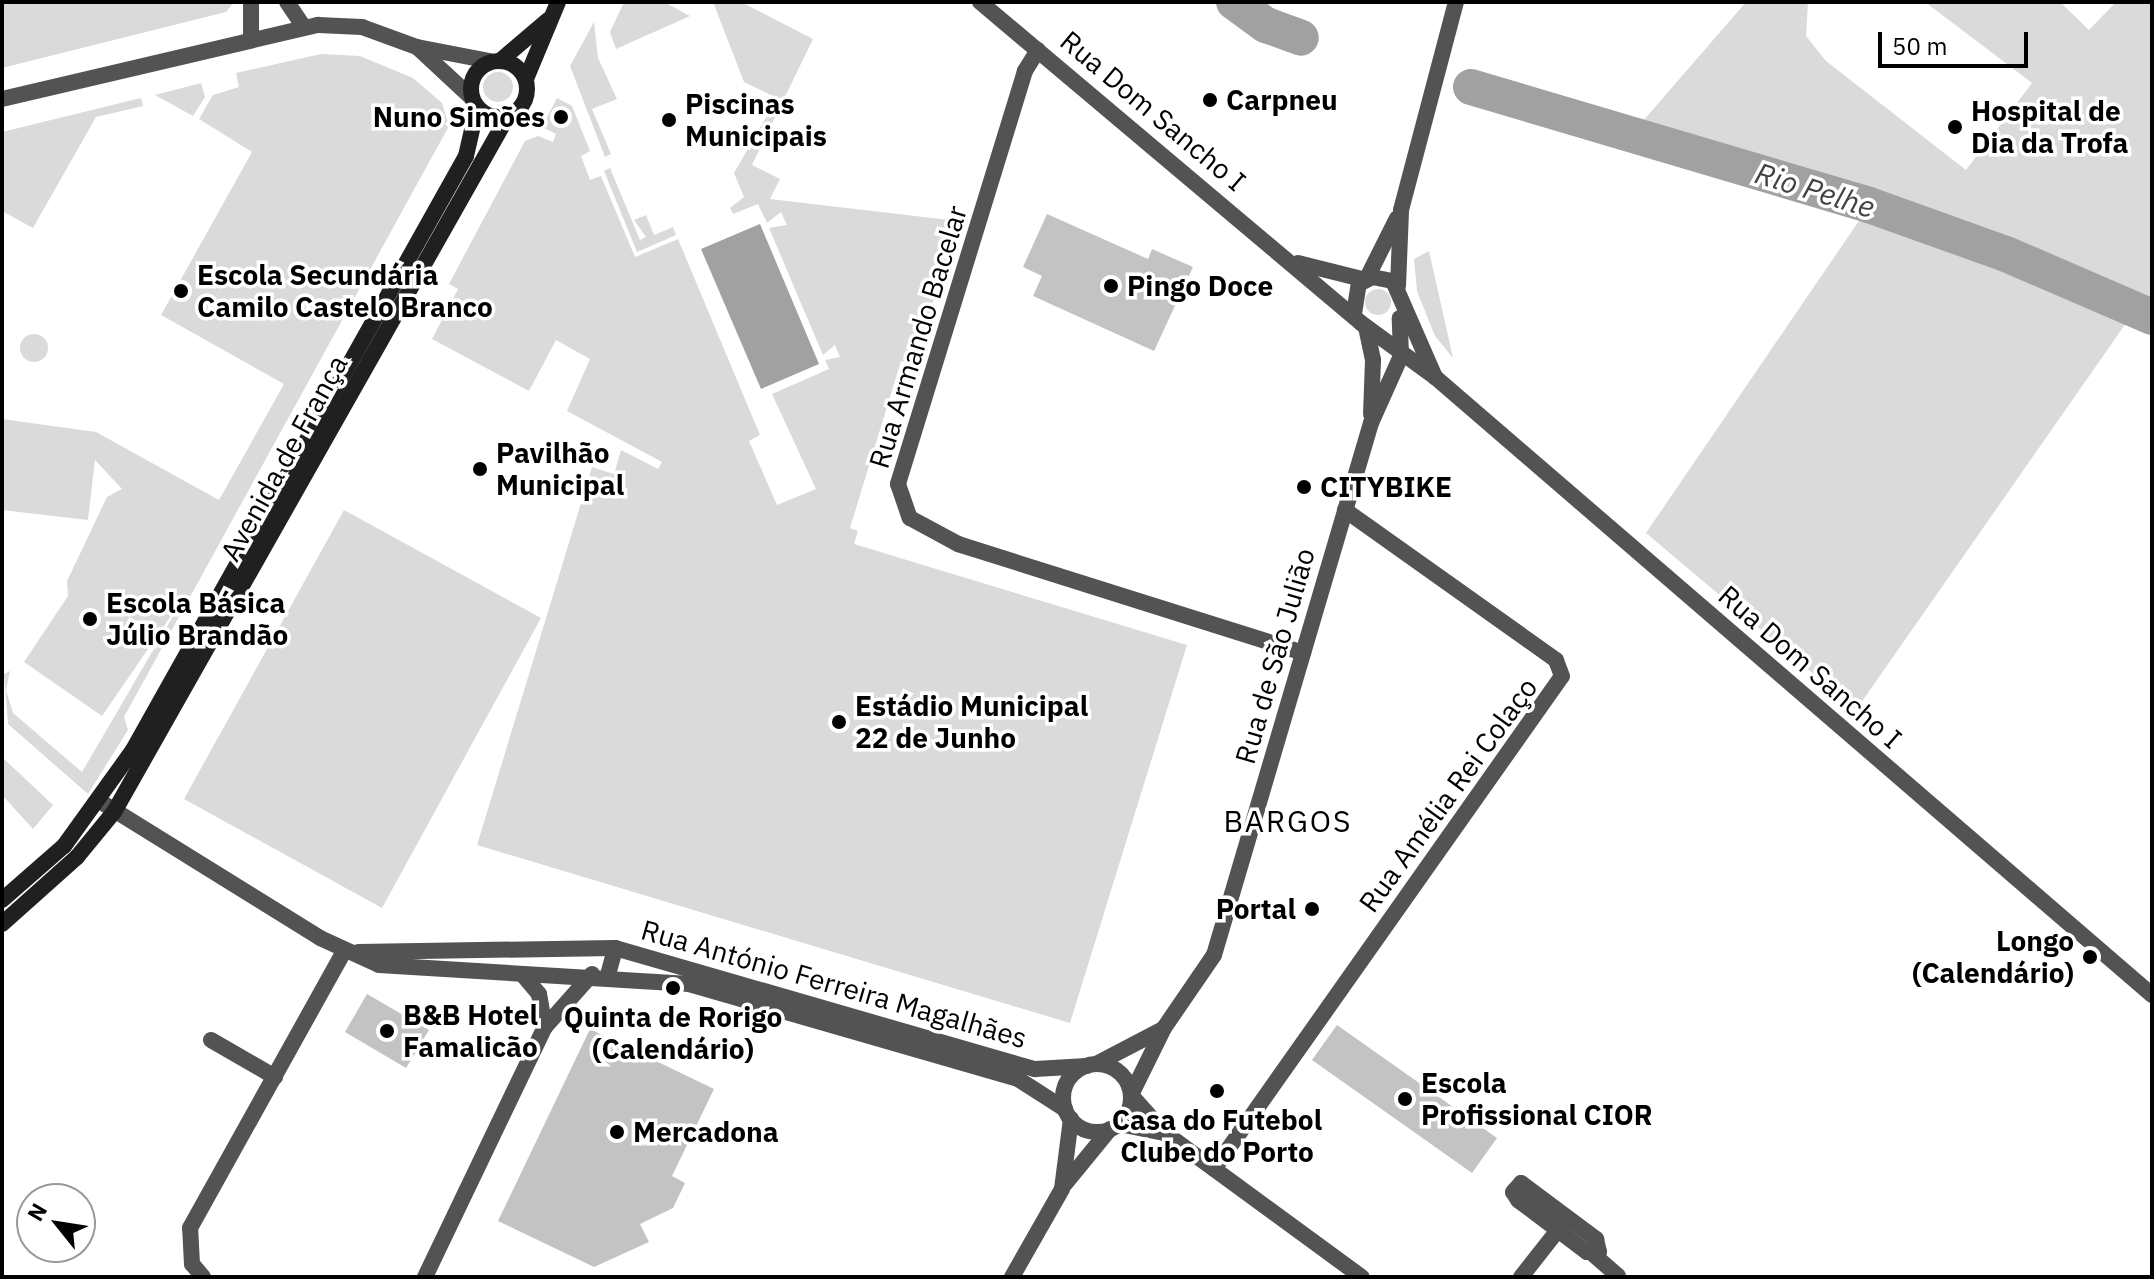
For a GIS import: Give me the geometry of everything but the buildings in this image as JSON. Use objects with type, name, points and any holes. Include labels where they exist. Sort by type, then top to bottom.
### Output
[{"type":"main road","points":[[548,20],[476,72],[474,103],[508,116],[526,97],[526,79],[558,2]]},
{"type":"main road","points":[[495,61],[526,79]]},
{"type":"main road","name":"Avenida de França","points":[[2,900],[108,807],[466,156],[474,103]]},
{"type":"main road","name":"Avenida de França","points":[[2,924],[77,857],[508,116]]},
{"type":"street","points":[[251,2],[251,39]]},
{"type":"street","points":[[287,2],[304,27]]},
{"type":"street","name":"Rua Dom Sancho I","points":[[980,2],[1293,261],[1401,356],[1435,377],[2152,995]]},
{"type":"street","points":[[1402,313],[1388,328],[1360,320],[1352,298],[1366,280],[1401,210],[1456,2]]},
{"type":"street","points":[[2,99],[304,27],[362,27],[417,47],[495,61]]},
{"type":"street","points":[[417,47],[474,103]]},
{"type":"street","name":"Rua Armando Bacelar","points":[[1038,50],[1025,71],[898,484],[910,518],[958,544],[1303,653]]},
{"type":"street","points":[[1398,286],[1401,210]]},
{"type":"street","points":[[1334,271],[1362,264],[1385,245]]},
{"type":"street","name":"Rua Dom Sancho I","points":[[1293,261],[1366,280],[1380,277],[1398,286],[1402,313],[1435,377]]},
{"type":"street","name":"Rua de São Julião","points":[[1131,1095],[1164,1028],[1214,955],[1371,423],[1401,356],[1402,313]]},
{"type":"street","name":"Rua de São Julião","points":[[1360,320],[1373,360],[1371,423]]},
{"type":"street","name":"Rua Amélia Rei Colaço","points":[[1214,1169],[1562,676],[1556,660],[1345,510]]},
{"type":"street","name":"Rua António Ferreira Magalhães","points":[[108,807],[344,951],[410,971],[600,974],[723,992],[1018,1079],[1068,1114]]},
{"type":"street","name":"Rua António Ferreira Magalhães","points":[[344,951],[615,948],[1035,1069],[1092,1065]]},
{"type":"street","name":"Rua António Ferreira Magalhães","points":[[600,974],[615,948]]},
{"type":"street","points":[[496,949],[496,972]]},
{"type":"street","points":[[203,1277],[192,1264],[190,1228],[344,951]]},
{"type":"street","points":[[425,1277],[545,1027],[600,974]]},
{"type":"street","points":[[523,975],[539,994],[545,1027]]},
{"type":"street","name":"Rua de São Julião","points":[[1092,1065],[1164,1028]]},
{"type":"street","points":[[211,1040],[275,1077]]},
{"type":"street","points":[[1062,1189],[1068,1114],[1065,1088],[1092,1065],[1120,1072],[1131,1095],[1165,1133],[1362,1277]]},
{"type":"street","points":[[1018,1275],[1062,1189],[1115,1126],[1131,1095]]},
{"type":"street","points":[[1068,1114],[1089,1131],[1115,1126],[1165,1133]]},
{"type":"street","points":[[1594,1255],[1600,1247],[1596,1239],[1528,1187],[1515,1187],[1518,1200],[1618,1276]]},
{"type":"street","points":[[1521,1277],[1558,1230]]},
{"type":"shaded area","points":[[2,2],[234,2],[226,12],[2,68]]},
{"type":"shaded area","points":[[624,2],[664,2],[690,16],[616,49],[610,32]]},
{"type":"shaded area","name":"Estádio Municipal 22 de Junho","points":[[713,2],[741,2],[813,39],[752,165],[780,179],[770,199],[958,221],[914,364],[901,361],[850,528],[858,531],[854,544],[1187,645],[1070,1023],[477,845],[592,467],[614,474],[621,450],[658,469],[662,462],[567,411],[590,359],[556,340],[529,391],[432,339],[458,289],[449,284],[525,141],[538,136],[553,142],[556,134],[542,127],[557,98],[572,106],[590,151],[581,156],[590,180],[601,176],[635,257],[678,239],[760,435],[749,441],[777,505],[816,489],[772,394],[829,369],[825,360],[840,357],[835,345],[823,355],[769,228],[787,225],[781,212],[767,223],[758,204],[733,214],[730,208],[744,197],[734,173],[777,98],[744,82]]},
{"type":"shaded area","points":[[1746,2],[1808,2],[1806,36],[1826,61],[1966,170],[2032,83],[1925,2],[2060,2],[2089,30],[2116,2],[2152,2],[2152,308],[1979,235],[1643,121]]},
{"type":"shaded area","points":[[594,22],[598,58],[617,99],[592,109],[611,154],[605,157],[570,66]]},
{"type":"shaded area","points":[[321,54],[360,56],[413,78],[442,103],[449,126],[124,717],[128,730],[88,794],[8,724],[4,674],[10,671],[6,690],[13,713],[82,772],[186,594],[102,716],[24,662],[68,596],[67,581],[107,497],[122,489],[95,460],[88,520],[2,510],[2,419],[96,432],[219,500],[284,384],[161,315],[252,152],[199,119],[213,95],[239,87],[236,73]]},
{"type":"shaded area","points":[[498,72],[509,76],[513,87],[509,98],[498,102],[487,98],[483,87],[487,76]]},
{"type":"shaded area","points":[[201,83],[205,97],[193,116],[155,95]]},
{"type":"shaded area","points":[[141,98],[143,106],[96,117],[33,228],[2,211],[2,132]]},
{"type":"shaded area","points":[[610,168],[640,240],[646,237],[634,220],[646,215],[654,235],[673,227],[676,235],[637,252],[604,171]]},
{"type":"shaded area","points":[[1865,212],[2131,316],[1856,710],[1646,533]]},
{"type":"shaded area","points":[[760,224],[819,364],[761,389],[701,249]]},
{"type":"shaded area","points":[[1429,251],[1453,358],[1435,336],[1417,291],[1414,259]]},
{"type":"shaded area","points":[[1378,289],[1387,293],[1391,302],[1387,311],[1378,315],[1369,311],[1365,302],[1369,293]]},
{"type":"shaded area","points":[[34,334],[44,338],[48,348],[44,358],[34,362],[24,358],[20,348],[24,338]]},
{"type":"shaded area","points":[[344,510],[541,618],[382,908],[184,799]]},
{"type":"shaded area","points":[[2,757],[53,805],[33,829],[2,795]]},
{"type":"waterway","name":"Rio Pelhe","points":[[1234,2],[1266,25],[1301,38]]},
{"type":"waterway","name":"Rio Pelhe","points":[[1471,87],[1869,205],[2006,254],[2152,317]]},
{"type":"place","name":"Carpneu","points":[[1210,100]]},
{"type":"place","name":"Nuno Simões","points":[[561,117]]},
{"type":"place","name":"Piscinas Municipais","points":[[669,120]]},
{"type":"place","name":"Hospital de Dia da Trofa","points":[[1955,127]]},
{"type":"place","name":"Pingo Doce","points":[[1111,286]]},
{"type":"place","name":"Escola Secundária Camilo Castelo Branco","points":[[181,291]]},
{"type":"place","name":"Pavilhão Municipal","points":[[480,469]]},
{"type":"place","name":"CITYBIKE","points":[[1304,487]]},
{"type":"place","name":"Escola Básica Júlio Brandão","points":[[90,619]]},
{"type":"place","name":"Estádio Municipal 22 de Junho","points":[[839,722]]},
{"type":"place","name":"Portal","points":[[1312,909]]},
{"type":"place","name":"Longo (Calendário)","points":[[2090,957]]},
{"type":"place","name":"Quinta de Rorigo (Calendário)","points":[[673,988]]},
{"type":"place","name":"B&B Hotel Famalicão","points":[[387,1031]]},
{"type":"place","name":"Casa do Futebol Clube do Porto","points":[[1217,1091]]},
{"type":"place","name":"Escola Profissional CIOR","points":[[1405,1099]]},
{"type":"place","name":"Mercadona","points":[[617,1132]]},
{"type":"district","name":"BARGOS","points":[[1288,821]]}]
